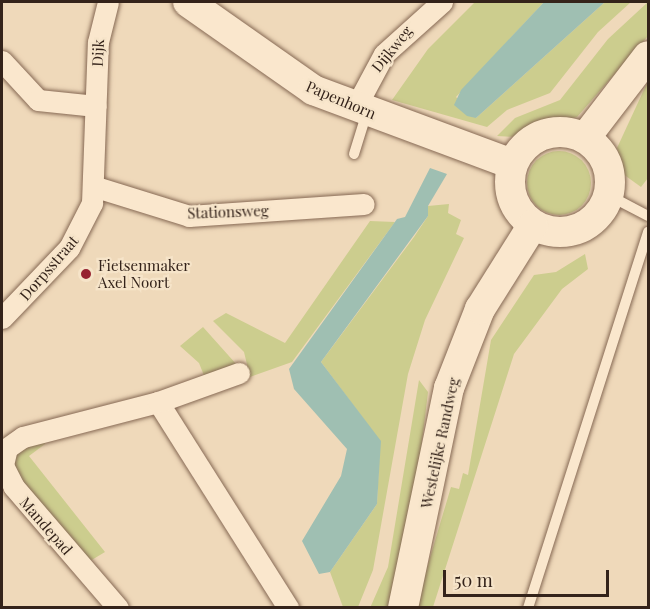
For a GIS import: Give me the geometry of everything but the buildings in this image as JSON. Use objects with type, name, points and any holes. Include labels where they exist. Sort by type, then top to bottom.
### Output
[{"type":"street","name":"Dijk","points":[[96,106],[98,42],[108,2]]},
{"type":"street","name":"Papenhorn","points":[[188,2],[282,73],[361,110],[512,164]]},
{"type":"street","name":"Dijkweg","points":[[361,110],[384,54],[441,2]]},
{"type":"street","points":[[585,138],[648,56]]},
{"type":"street","points":[[2,61],[38,100],[96,106]]},
{"type":"street","name":"Dorpsstraat","points":[[2,318],[78,235],[96,187],[96,106]]},
{"type":"street","points":[[543,135],[585,138],[603,157],[608,195],[595,218],[572,231],[533,225],[510,191],[512,164],[543,135]]},
{"type":"street","name":"Stationsweg","points":[[96,187],[189,216],[363,204]]},
{"type":"street","name":"Westelijke Randweg","points":[[404,608],[449,388],[480,309],[533,225]]},
{"type":"street","name":"Mandepad","points":[[117,608],[14,488],[3,457],[23,437],[158,402],[239,373]]},
{"type":"street","points":[[158,402],[288,608]]},
{"type":"lane","points":[[354,153],[361,110]]},
{"type":"lane","points":[[608,195],[648,216]]},
{"type":"lane","points":[[528,608],[648,232]]},
{"type":"green space","points":[[475,2],[544,2],[456,97],[476,118],[605,2],[631,2],[598,32],[550,93],[507,110],[487,127],[392,100],[428,49]]},
{"type":"green space","points":[[648,2],[648,36],[577,117],[517,137],[497,136],[515,118],[560,100],[608,39]]},
{"type":"green space","points":[[648,81],[648,178],[641,187],[623,174],[617,148]]},
{"type":"green space","points":[[559,151],[571,153],[582,160],[589,171],[591,183],[589,195],[582,206],[571,213],[559,215],[547,213],[536,206],[529,195],[527,183],[529,171],[536,160],[547,153]]},
{"type":"green space","points":[[449,204],[448,213],[461,220],[456,234],[464,238],[425,320],[408,374],[373,570],[358,607],[343,607],[330,572],[377,504],[380,441],[321,362],[414,237],[428,216],[428,206]]},
{"type":"green space","points":[[370,221],[395,222],[292,362],[250,377],[244,352],[213,321],[226,313],[285,343]]},
{"type":"green space","points":[[585,254],[588,269],[562,289],[514,354],[433,607],[415,608],[451,487],[459,489],[463,473],[468,475],[491,340],[534,275],[556,272]]},
{"type":"green space","points":[[203,327],[237,365],[205,378],[199,363],[180,346]]},
{"type":"green space","points":[[419,380],[428,392],[413,518],[390,607],[370,608],[388,567]]},
{"type":"green space","points":[[44,439],[45,444],[29,456],[105,552],[90,561],[24,485],[13,463],[19,449]]},
{"type":"shaded area","points":[[544,2],[605,2],[476,118],[467,116],[454,105],[461,90]]},
{"type":"shaded area","points":[[430,168],[447,174],[428,206],[428,216],[321,362],[381,441],[377,504],[330,572],[319,574],[302,541],[341,476],[347,449],[294,389],[289,369],[397,219],[405,217]]},
{"type":"place","name":"Fietsenmaker Axel Noort","points":[[86,274]]}]
